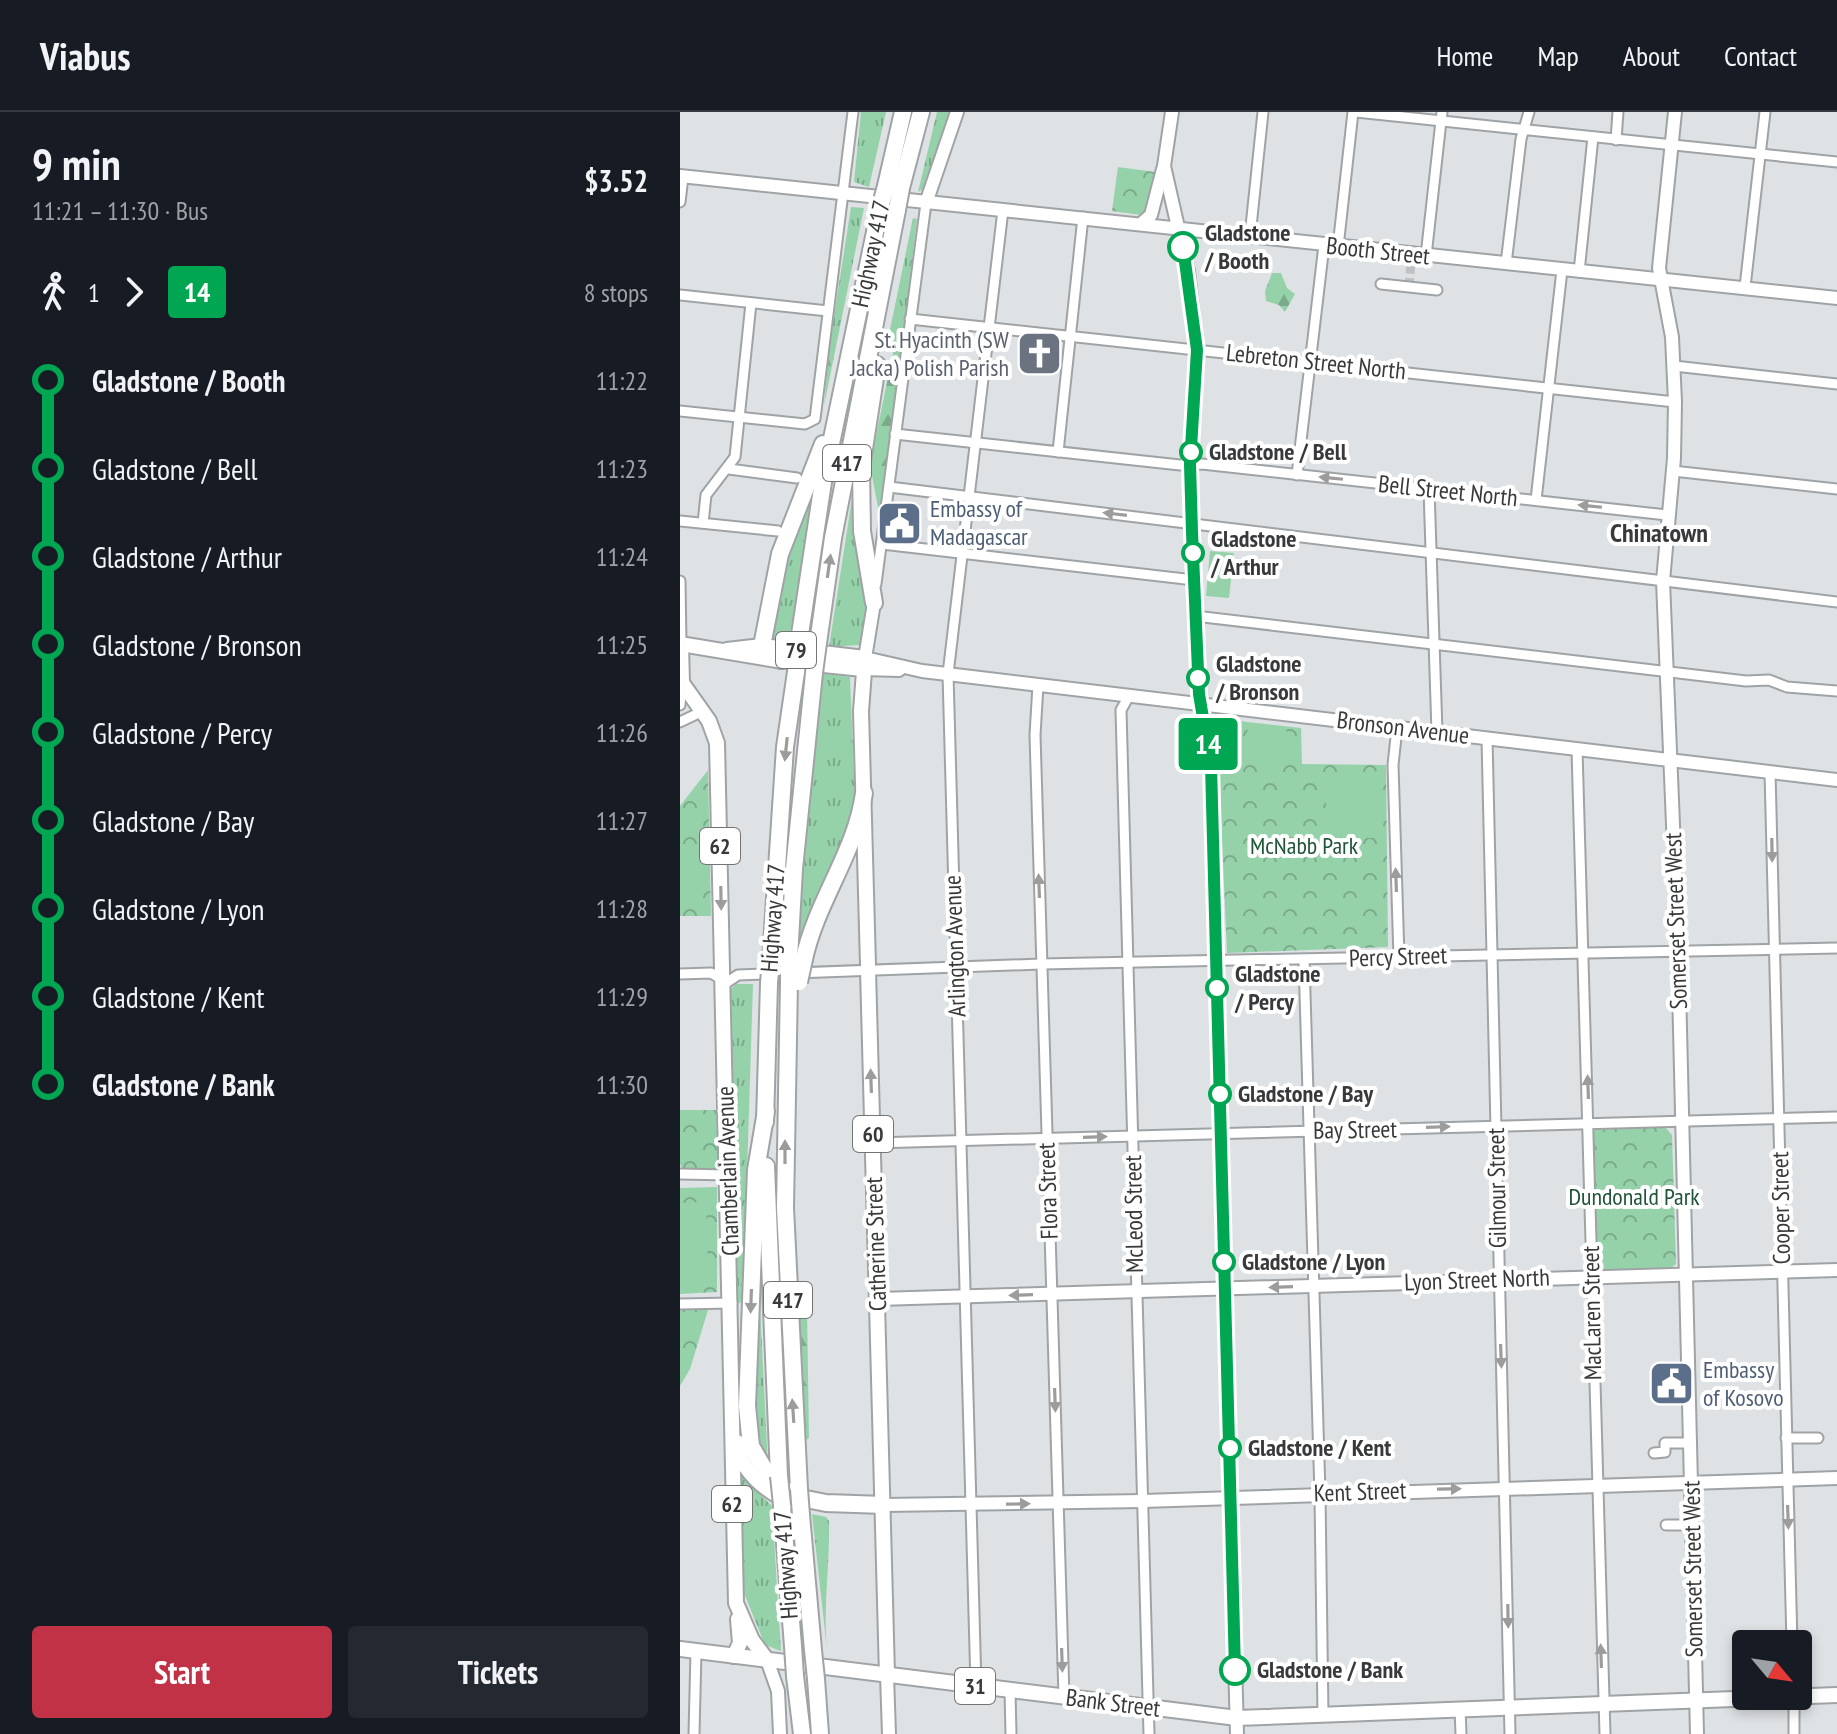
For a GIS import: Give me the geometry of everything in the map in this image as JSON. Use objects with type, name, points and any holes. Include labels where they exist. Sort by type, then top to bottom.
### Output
[{"type":"highway","name":"Highway 417","points":[[894,187],[903,112]]},
{"type":"highway","name":"417","points":[[822,1734],[799,1489],[785,1224],[787,1041],[797,959],[794,869],[818,643],[847,464],[885,284],[889,209],[921,112]]},
{"type":"highway","name":"Highway 417","points":[[802,1734],[779,1476],[768,1280],[766,1111],[769,983],[785,747],[799,641],[841,393],[889,209]]},
{"type":"highway","points":[[874,603],[862,531],[861,468],[885,284]]},
{"type":"highway","points":[[781,660],[762,646],[780,554],[841,393]]},
{"type":"highway","points":[[797,959],[859,824],[864,793]]},
{"type":"highway","points":[[766,1111],[756,1170],[747,1406],[751,1446],[770,1479],[796,1497],[826,1503],[884,1505]]},
{"type":"highway","points":[[794,1734],[798,1702]]},
{"type":"main road","points":[[926,203],[957,112]]},
{"type":"main road","points":[[1141,224],[1151,215],[1164,166],[1172,112]]},
{"type":"main road","name":"Somerset Street West","points":[[1675,112],[1660,280],[1671,328],[1675,402],[1673,471],[1663,581],[1678,951],[1697,1734]]},
{"type":"main road","points":[[1164,166],[1188,271],[1197,350],[1190,464],[1200,704],[1211,765],[1237,1734]]},
{"type":"main road","name":"Booth Street","points":[[682,176],[1579,272],[1837,294]]},
{"type":"main road","points":[[864,663],[874,603]]},
{"type":"main road","points":[[680,644],[681,682]]},
{"type":"main road","name":"Bronson Avenue","points":[[680,644],[727,650],[749,657],[864,663]]},
{"type":"main road","name":"Bronson Avenue","points":[[727,650],[762,646],[922,671],[1837,780]]},
{"type":"main road","name":"Catherine Street","points":[[864,663],[868,968],[889,1734]]},
{"type":"main road","name":"Chamberlain Avenue","points":[[681,682],[703,711],[715,735],[719,772],[736,1603],[752,1640],[767,1660]]},
{"type":"main road","name":"Lyon Street North","points":[[878,1299],[1837,1270]]},
{"type":"main road","points":[[733,1406],[739,1454],[753,1476],[773,1493],[789,1502],[824,1510],[871,1510],[884,1505]]},
{"type":"main road","name":"Kent Street","points":[[884,1505],[1143,1501],[1837,1478]]},
{"type":"main road","points":[[734,1656],[740,1643],[736,1603]]},
{"type":"main road","name":"Bank Street","points":[[680,1649],[1148,1708],[1290,1722],[1323,1715],[1378,1718],[1460,1709],[1732,1699]]},
{"type":"main road","name":"62","points":[[767,1660],[778,1691],[780,1734]]},
{"type":"main road","name":"Bank Street","points":[[1812,1696],[1837,1695]]},
{"type":"street","points":[[680,411],[812,422],[816,416],[853,112]]},
{"type":"street","points":[[1250,236],[1263,112]]},
{"type":"street","points":[[1338,247],[1354,112],[1441,116],[1616,140],[1837,162]]},
{"type":"street","points":[[1506,264],[1524,128],[1529,112]]},
{"type":"street","points":[[1616,140],[1618,112]]},
{"type":"street","points":[[1745,287],[1765,112]]},
{"type":"street","points":[[1426,256],[1441,116]]},
{"type":"street","points":[[1579,272],[1593,137]]},
{"type":"street","points":[[680,202],[682,176]]},
{"type":"street","points":[[874,603],[926,203]]},
{"type":"street","name":"Arlington Avenue","points":[[976,1686],[948,674],[1003,210]]},
{"type":"street","points":[[1058,452],[1083,217]]},
{"type":"street","points":[[1297,475],[1324,245]]},
{"type":"street","points":[[1536,500],[1562,270]]},
{"type":"street","points":[[1381,284],[1437,290]]},
{"type":"street","points":[[680,295],[828,311]]},
{"type":"street","points":[[703,523],[706,495],[729,469],[735,457],[751,303]]},
{"type":"street","name":"Lebreton Street North","points":[[910,319],[1675,402]]},
{"type":"street","points":[[1674,366],[1837,384]]},
{"type":"street","name":"Bell Street North","points":[[895,434],[1667,515]]},
{"type":"street","points":[[729,469],[797,478]]},
{"type":"street","points":[[1673,471],[1837,489]]},
{"type":"street","points":[[889,487],[1837,602]]},
{"type":"street","points":[[1429,489],[1437,732]]},
{"type":"street","points":[[680,530],[680,521],[778,531]]},
{"type":"street","points":[[882,544],[1194,580]]},
{"type":"street","points":[[680,581],[680,644]]},
{"type":"street","points":[[1195,616],[1736,679],[1769,680],[1787,687],[1837,691]]},
{"type":"street","points":[[680,705],[681,682]]},
{"type":"street","name":"Flora Street","points":[[1038,685],[1035,735],[1064,1697]]},
{"type":"street","name":"McLeod Street","points":[[1129,696],[1121,710],[1149,1734]]},
{"type":"street","points":[[680,722],[703,711]]},
{"type":"street","points":[[1397,728],[1393,765],[1399,958]]},
{"type":"street","name":"Gilmour Street","points":[[1487,738],[1510,1734]]},
{"type":"street","name":"MacLaren Street","points":[[1577,749],[1605,1734]]},
{"type":"street","name":"Cooper Street","points":[[1770,772],[1792,1630]]},
{"type":"street","name":"Percy Street","points":[[680,974],[702,973],[723,978],[868,968],[1837,948]]},
{"type":"street","points":[[1304,960],[1320,1494],[1323,1715]]},
{"type":"street","name":"Bay Street","points":[[873,1143],[1837,1117]]},
{"type":"street","points":[[680,1174],[729,1175]]},
{"type":"street","points":[[680,1304],[732,1303]]},
{"type":"street","points":[[1786,1438],[1818,1438]]},
{"type":"street","points":[[1654,1453],[1665,1452],[1665,1443],[1691,1443]]},
{"type":"street","points":[[1666,1525],[1693,1525]]},
{"type":"street","points":[[694,1734],[696,1651]]},
{"type":"street","points":[[1010,1691],[1011,1734]]},
{"type":"street","points":[[1460,1709],[1461,1734]]},
{"type":"street","points":[[1794,1710],[1794,1734]]},
{"type":"green space","points":[[861,112],[886,112],[869,187],[854,182]]},
{"type":"green space","points":[[937,112],[951,112],[927,187],[918,192]]},
{"type":"green space","points":[[1118,167],[1155,172],[1148,216],[1112,211]]},
{"type":"green space","points":[[851,207],[864,208],[824,406],[830,342]]},
{"type":"green space","points":[[913,218],[917,219],[903,336],[894,348],[887,344]]},
{"type":"green space","points":[[1272,273],[1281,273],[1287,288],[1295,294],[1285,312],[1279,305],[1266,301],[1265,291]]},
{"type":"green space","points":[[903,336],[880,518],[870,465],[894,348]]},
{"type":"green space","points":[[855,479],[867,601],[860,645],[829,647]]},
{"type":"green space","points":[[808,502],[812,503],[789,640],[771,638],[789,544]]},
{"type":"green space","points":[[1210,551],[1234,553],[1229,598],[1206,596]]},
{"type":"green space","points":[[820,673],[850,677],[856,826],[801,959],[793,958]]},
{"type":"green space","name":"McNabb Park","points":[[1222,719],[1301,728],[1302,764],[1386,765],[1388,947],[1227,953],[1217,727]]},
{"type":"green space","points":[[1248,727],[1287,731],[1287,736],[1297,740],[1296,746],[1288,745],[1282,757],[1254,753],[1246,742]]},
{"type":"green space","points":[[708,770],[711,916],[680,916],[680,806]]},
{"type":"green space","points":[[1379,771],[1381,838],[1344,838],[1326,820],[1326,778]]},
{"type":"green space","points":[[702,862],[710,863],[709,887],[701,886],[700,882],[699,896],[681,896],[683,868],[701,869]]},
{"type":"green space","points":[[736,984],[753,984],[743,1302],[737,1303],[731,989]]},
{"type":"green space","points":[[680,1110],[718,1110],[719,1167],[713,1172],[683,1171],[680,1164]]},
{"type":"green space","name":"Dundonald Park","points":[[1665,1127],[1672,1135],[1676,1264],[1671,1268],[1598,1270],[1593,1130]]},
{"type":"green space","points":[[717,1187],[717,1292],[680,1294],[680,1188]]},
{"type":"green space","points":[[706,1202],[708,1283],[680,1284],[680,1203]]},
{"type":"green space","points":[[758,1266],[768,1467],[760,1449],[753,1399]]},
{"type":"green space","points":[[807,1307],[809,1438],[806,1440],[798,1308]]},
{"type":"green space","points":[[680,1310],[708,1310],[690,1369],[680,1386]]},
{"type":"green space","points":[[740,1474],[772,1506],[781,1651],[765,1645],[744,1593]]},
{"type":"green space","points":[[812,1514],[826,1517],[829,1521],[827,1650]]},
{"type":"tunnel","points":[[1409,287],[1411,261]]},
{"type":"bus line","name":"14","points":[[1183,247],[1197,350],[1190,464],[1199,694],[1211,765],[1235,1670]]},
{"type":"place","name":"Gladstone / Booth","points":[[1183,247]]},
{"type":"place","name":"St. Hyacinth (SW Jacka) Polish Parish","points":[[1040,354]]},
{"type":"place","name":"Gladstone / Bell","points":[[1191,452]]},
{"type":"place","name":"Embassy of Madagascar","points":[[899,523]]},
{"type":"place","name":"Gladstone / Arthur","points":[[1193,553]]},
{"type":"place","name":"Gladstone / Bronson","points":[[1198,678]]},
{"type":"place","name":"Gladstone / Percy","points":[[1217,988]]},
{"type":"place","name":"Gladstone / Bay","points":[[1220,1094]]},
{"type":"place","name":"Gladstone / Lyon","points":[[1224,1262]]},
{"type":"place","name":"Embassy of Kosovo","points":[[1672,1384]]},
{"type":"place","name":"Gladstone / Kent","points":[[1230,1448]]},
{"type":"place","name":"Gladstone / Bank","points":[[1235,1670]]},
{"type":"district","name":"Chinatown","points":[[1659,533]]}]
